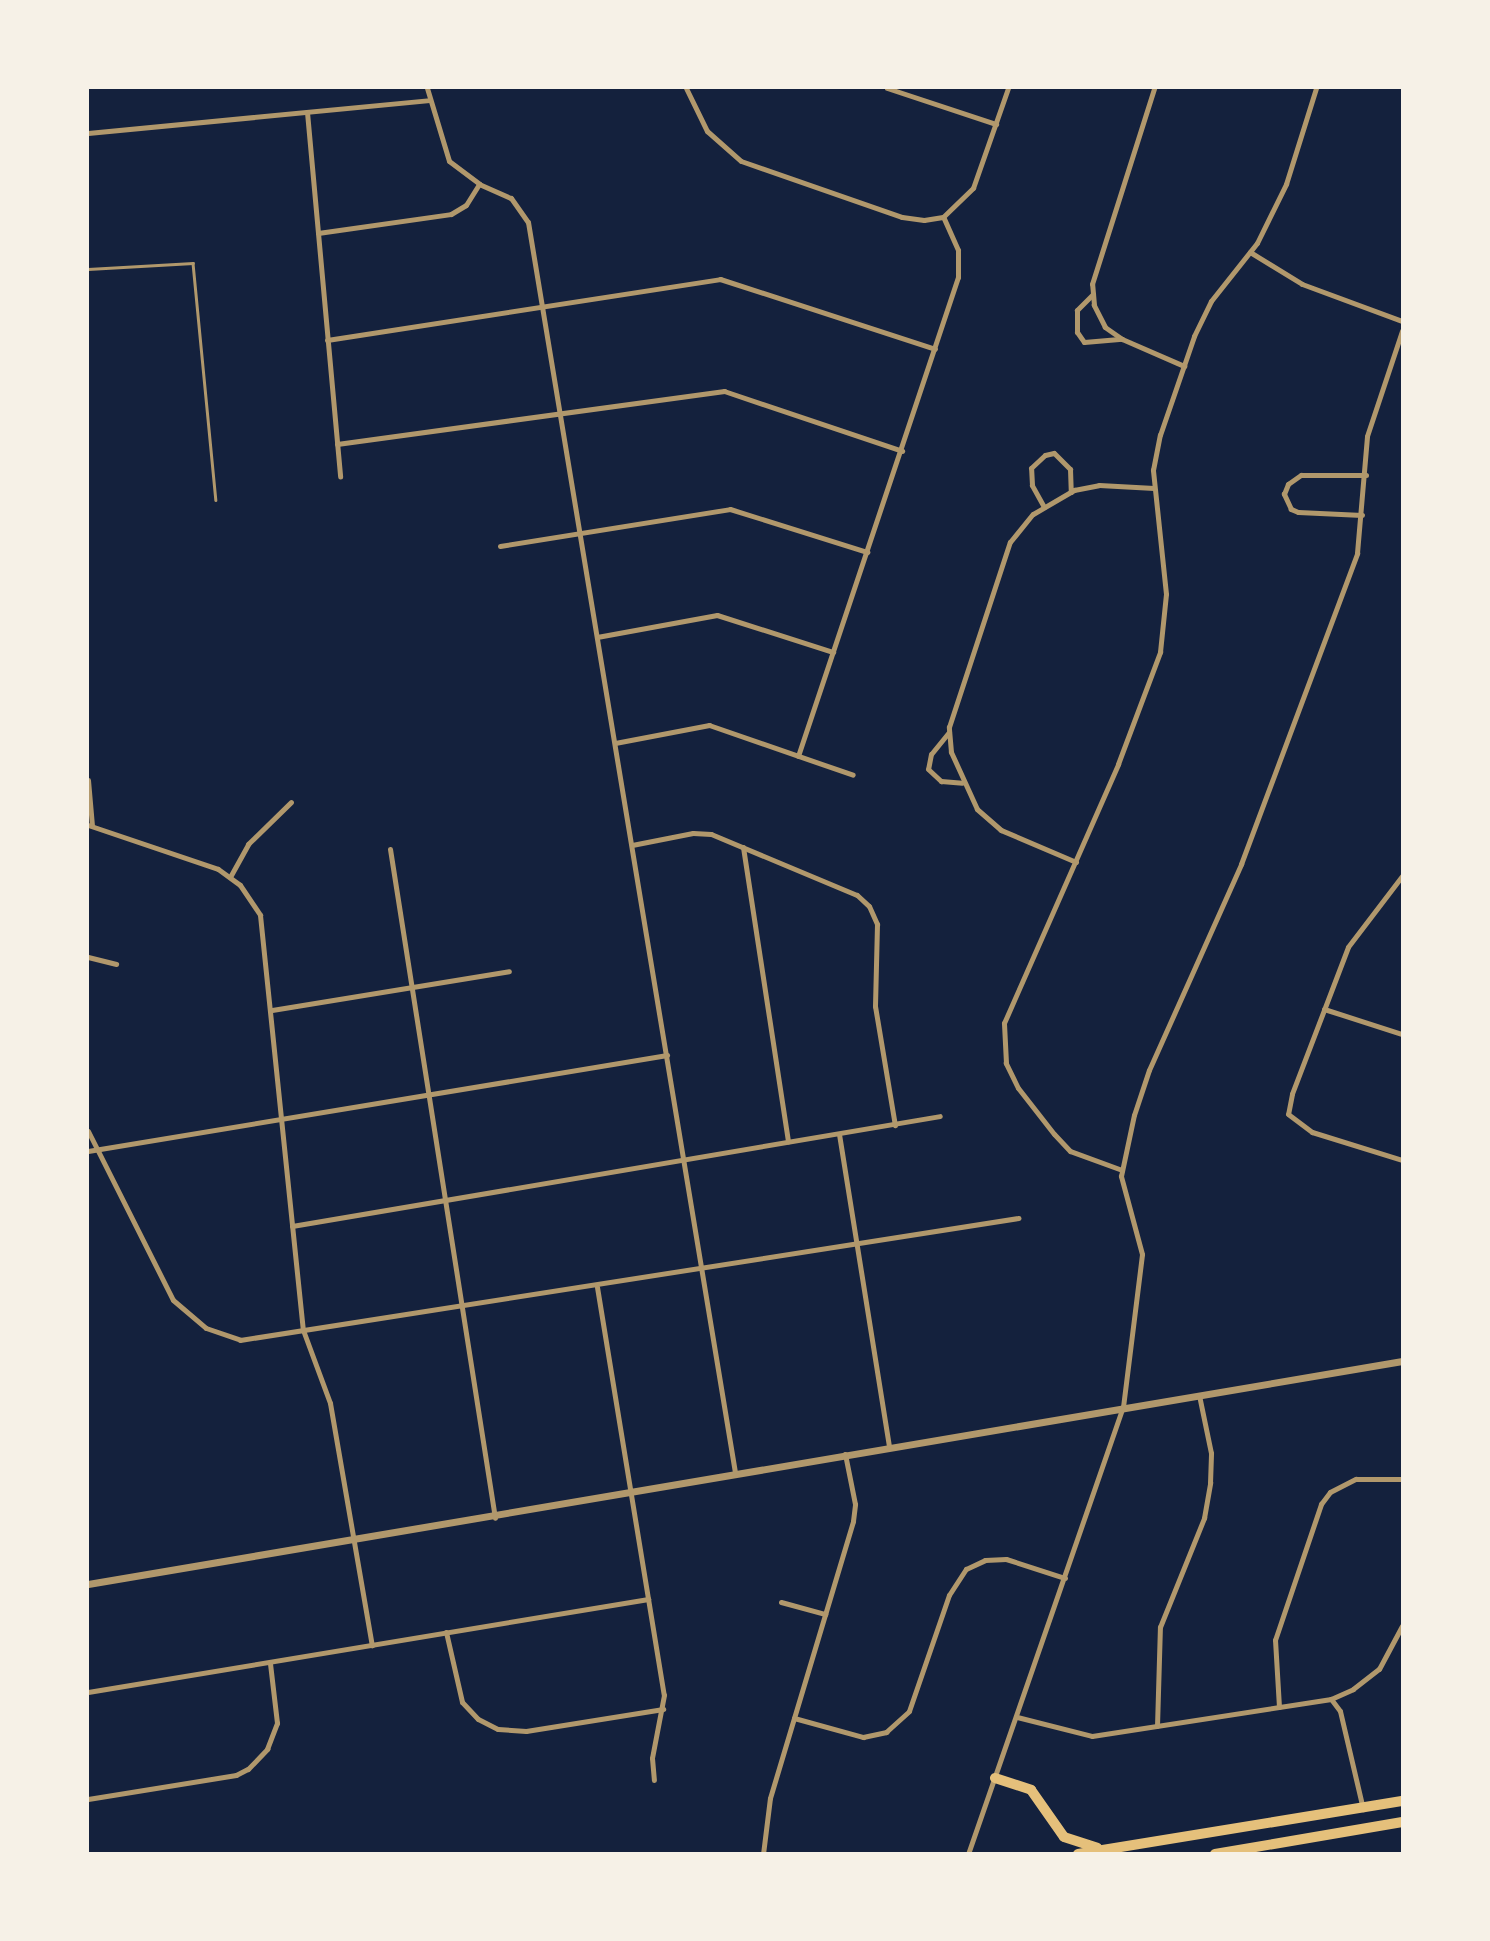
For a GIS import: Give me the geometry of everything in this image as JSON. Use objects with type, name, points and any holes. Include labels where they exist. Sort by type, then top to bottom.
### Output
[{"type":"highway","points":[[995,1778],[1031,1790],[1064,1837],[1101,1850]]},
{"type":"highway","points":[[1078,1853],[1402,1801]]},
{"type":"highway","points":[[1215,1853],[1402,1822]]},
{"type":"street","points":[[427,88],[449,161],[478,184],[510,198],[528,222],[704,1270],[735,1472]]},
{"type":"street","points":[[686,88],[707,131],[723,149],[760,171],[902,217],[943,217],[973,188],[1007,88]]},
{"type":"street","points":[[887,88],[996,124]]},
{"type":"street","points":[[1154,88],[1096,262],[1093,294],[1105,327],[1122,339],[1184,366]]},
{"type":"street","points":[[1122,1170],[1070,1151],[1018,1088],[1006,1063],[1003,1039],[1009,1003],[1076,862],[1160,652],[1166,594],[1154,488],[1160,435],[1184,366],[1211,301],[1250,251],[1286,184],[1316,88]]},
{"type":"street","points":[[88,133],[429,100]]},
{"type":"street","points":[[307,112],[340,477]]},
{"type":"street","points":[[318,233],[452,214],[466,205],[478,184]]},
{"type":"street","points":[[799,756],[902,452],[960,265],[943,217]]},
{"type":"street","points":[[1250,251],[1302,284],[1402,321]]},
{"type":"street","points":[[327,340],[720,279],[935,349]]},
{"type":"street","points":[[1093,294],[1077,310],[1077,332],[1084,342],[1093,345],[1122,339]]},
{"type":"street","points":[[968,1853],[1123,1407],[1142,1254],[1122,1170],[1149,1070],[1241,864],[1357,553],[1366,475],[1367,436],[1402,331]]},
{"type":"street","points":[[337,444],[724,391],[902,452]]},
{"type":"street","points":[[1044,507],[1032,485],[1031,468],[1045,455],[1054,453],[1070,468],[1071,492]]},
{"type":"street","points":[[1362,515],[1298,512],[1286,503],[1284,494],[1288,484],[1301,475],[1366,475]]},
{"type":"street","points":[[962,783],[942,780],[928,769],[931,754],[949,732],[1010,542],[1044,507],[1071,492],[1099,485],[1154,488]]},
{"type":"street","points":[[500,546],[730,509],[867,552]]},
{"type":"street","points":[[597,637],[717,615],[833,652]]},
{"type":"street","points":[[615,743],[709,724],[853,775]]},
{"type":"street","points":[[949,732],[962,783],[977,809],[1001,830],[1076,862]]},
{"type":"street","points":[[88,780],[90,826],[230,877],[246,892],[262,920],[303,1330],[330,1403],[372,1645]]},
{"type":"street","points":[[230,877],[248,844],[291,803]]},
{"type":"street","points":[[632,845],[693,833],[743,847],[858,895],[869,906],[878,934],[874,1006],[895,1125]]},
{"type":"street","points":[[743,847],[788,1142]]},
{"type":"street","points":[[390,849],[495,1518]]},
{"type":"street","points":[[1402,876],[1348,947],[1288,1114],[1312,1132],[1402,1160]]},
{"type":"street","points":[[88,957],[116,964]]},
{"type":"street","points":[[272,1010],[509,971]]},
{"type":"street","points":[[1324,1009],[1402,1034]]},
{"type":"street","points":[[88,1151],[283,1121],[667,1055]]},
{"type":"street","points":[[292,1226],[940,1116]]},
{"type":"street","points":[[88,1131],[159,1276],[192,1320],[240,1340],[597,1287],[1018,1218]]},
{"type":"street","points":[[839,1134],[889,1446]]},
{"type":"street","points":[[597,1287],[648,1599],[663,1709],[652,1758],[654,1780]]},
{"type":"street","points":[[88,1584],[352,1539],[495,1518],[629,1495],[735,1472],[1402,1361]]},
{"type":"street","points":[[1157,1726],[1160,1627],[1204,1518],[1210,1483],[1211,1453],[1199,1395]]},
{"type":"street","points":[[763,1853],[770,1798],[855,1504],[845,1454]]},
{"type":"street","points":[[1279,1707],[1275,1640],[1321,1504],[1330,1492],[1356,1479],[1402,1479]]},
{"type":"street","points":[[794,1718],[863,1737],[886,1732],[909,1711],[949,1595],[966,1570],[985,1560],[1006,1559],[1065,1578]]},
{"type":"street","points":[[88,1692],[648,1599]]},
{"type":"street","points":[[781,1602],[825,1614]]},
{"type":"street","points":[[1017,1717],[1092,1736],[1331,1699],[1353,1689],[1379,1669],[1402,1626]]},
{"type":"street","points":[[446,1632],[462,1702],[478,1718],[498,1729],[526,1731],[663,1709]]},
{"type":"street","points":[[88,1799],[236,1775],[248,1769],[267,1749],[277,1723],[270,1663]]},
{"type":"street","points":[[1331,1699],[1340,1711],[1363,1809]]},
{"type":"lane","points":[[88,269],[193,263],[216,500]]}]
